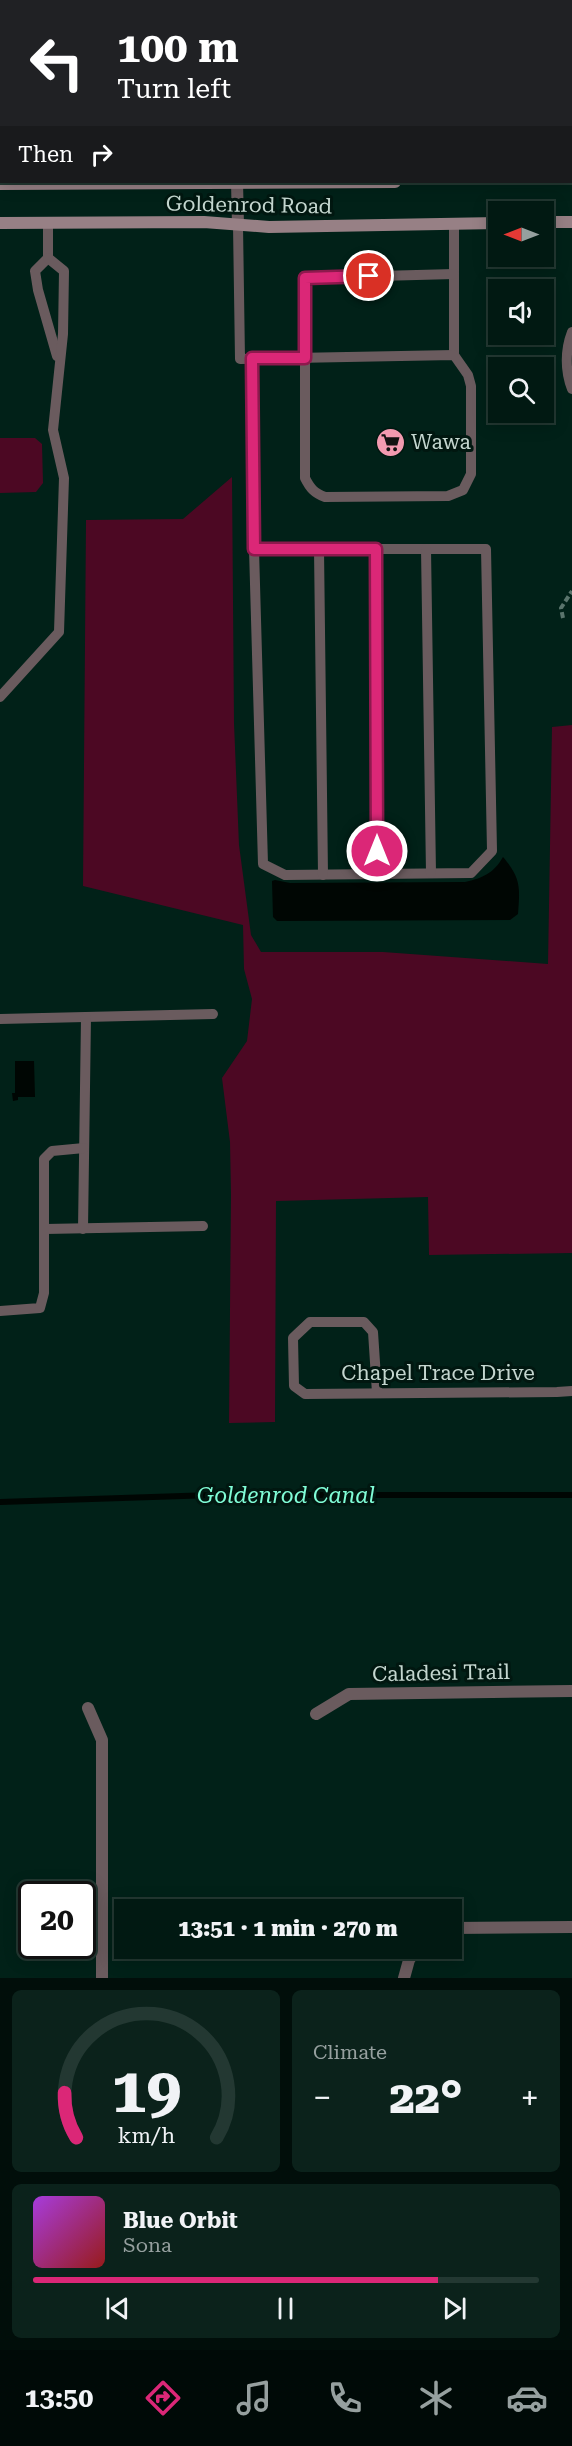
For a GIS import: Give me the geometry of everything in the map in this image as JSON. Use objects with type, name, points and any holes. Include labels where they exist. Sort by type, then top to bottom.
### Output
[{"type":"main road","name":"Goldenrod Road","points":[[0,184],[118,183]]},
{"type":"main road","name":"Goldenrod Road","points":[[0,223],[204,222],[269,227],[488,223]]},
{"type":"main road","points":[[554,222],[572,222]]},
{"type":"street","points":[[237,183],[238,225]]},
{"type":"street","name":"Caladesi Trail","points":[[316,1714],[349,1694],[572,1691]]},
{"type":"street","points":[[88,1708],[102,1740],[102,1978]]},
{"type":"street","points":[[462,1928],[572,1927]]},
{"type":"street","points":[[404,1978],[410,1959]]},
{"type":"lane","points":[[48,222],[48,258],[35,271],[38,290],[59,362]]},
{"type":"lane","points":[[454,224],[454,274],[454,356],[468,375],[471,386],[471,474],[463,490],[448,496],[325,497],[316,494],[305,478],[305,278],[454,274]]},
{"type":"lane","points":[[238,225],[240,359],[454,356]]},
{"type":"lane","points":[[0,697],[59,632],[64,478],[53,430],[63,334],[63,271],[48,258]]},
{"type":"lane","points":[[572,332],[567,353],[567,373],[572,389]]},
{"type":"lane","points":[[252,358],[254,549],[262,864],[285,875],[471,873],[492,851],[486,549],[254,549]]},
{"type":"lane","points":[[319,549],[323,874]]},
{"type":"lane","points":[[376,549],[377,874]]},
{"type":"lane","points":[[426,549],[431,873]]},
{"type":"lane","points":[[0,1019],[213,1014]]},
{"type":"lane","points":[[83,1229],[86,1017]]},
{"type":"lane","points":[[0,1311],[40,1308],[44,1293],[44,1159],[52,1151],[84,1148]]},
{"type":"lane","points":[[45,1229],[203,1226]]},
{"type":"lane","name":"Chapel Trace Drive","points":[[377,1393],[373,1332],[364,1322],[310,1322],[293,1338],[294,1386],[305,1394],[572,1391]]},
{"type":"path","points":[[563,618],[561,608],[572,591]]},
{"type":"shaded area","points":[[0,438],[35,438],[42,444],[43,483],[36,492],[0,493]]},
{"type":"shaded area","points":[[232,477],[234,723],[239,845],[251,935],[261,952],[383,952],[548,964],[552,727],[572,725],[572,1253],[429,1255],[428,1197],[276,1201],[275,1422],[229,1423],[230,1142],[222,1078],[247,1041],[252,999],[244,969],[243,925],[83,886],[86,520],[183,519]]},
{"type":"shaded area","points":[[503,857],[516,877],[519,890],[518,914],[510,920],[277,921],[273,917],[272,881],[275,880],[290,883],[465,882],[487,874]]},
{"type":"shaded area","points":[[15,1061],[34,1061],[35,1097],[18,1097],[18,1100],[13,1101]]},
{"type":"waterway","name":"Goldenrod Canal","points":[[0,1502],[213,1495],[572,1495]]},
{"type":"place","name":"Wawa","points":[[390,442]]},
{"type":"route","points":[[369,276],[305,278],[305,358],[252,358],[254,549],[376,549],[377,851]]}]
